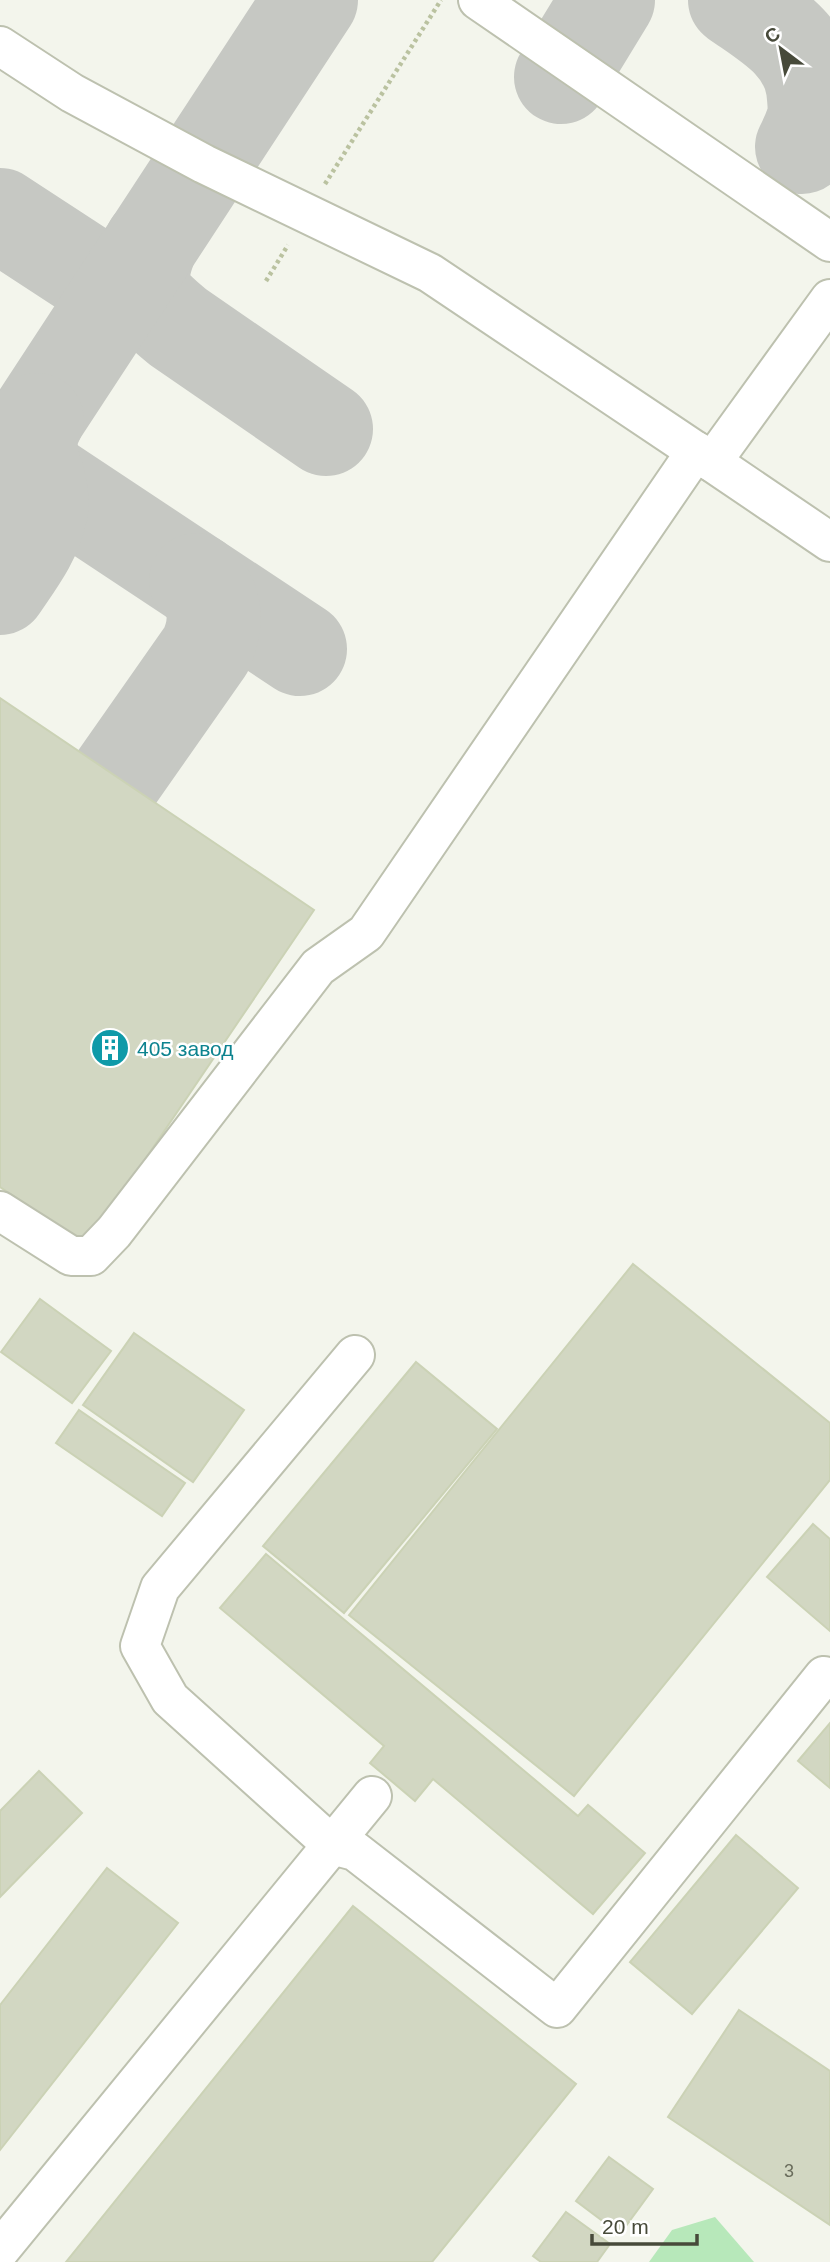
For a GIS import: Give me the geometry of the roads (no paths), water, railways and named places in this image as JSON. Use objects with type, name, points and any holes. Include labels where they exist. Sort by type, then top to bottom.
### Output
[{"type":"lane","points":[[478,0],[830,242]]},
{"type":"lane","points":[[0,46],[72,93],[204,164],[430,273],[830,542]]},
{"type":"lane","points":[[0,1211],[71,1256],[91,1256],[114,1232],[318,967],[366,933],[704,457],[830,299]]},
{"type":"lane","points":[[355,1355],[160,1588],[140,1646],[170,1699],[332,1845],[355,1851],[557,2008],[824,1676]]},
{"type":"lane","points":[[0,2250],[372,1796]]},
{"type":"place","name":"405 завод","points":[[110,1048]]}]
